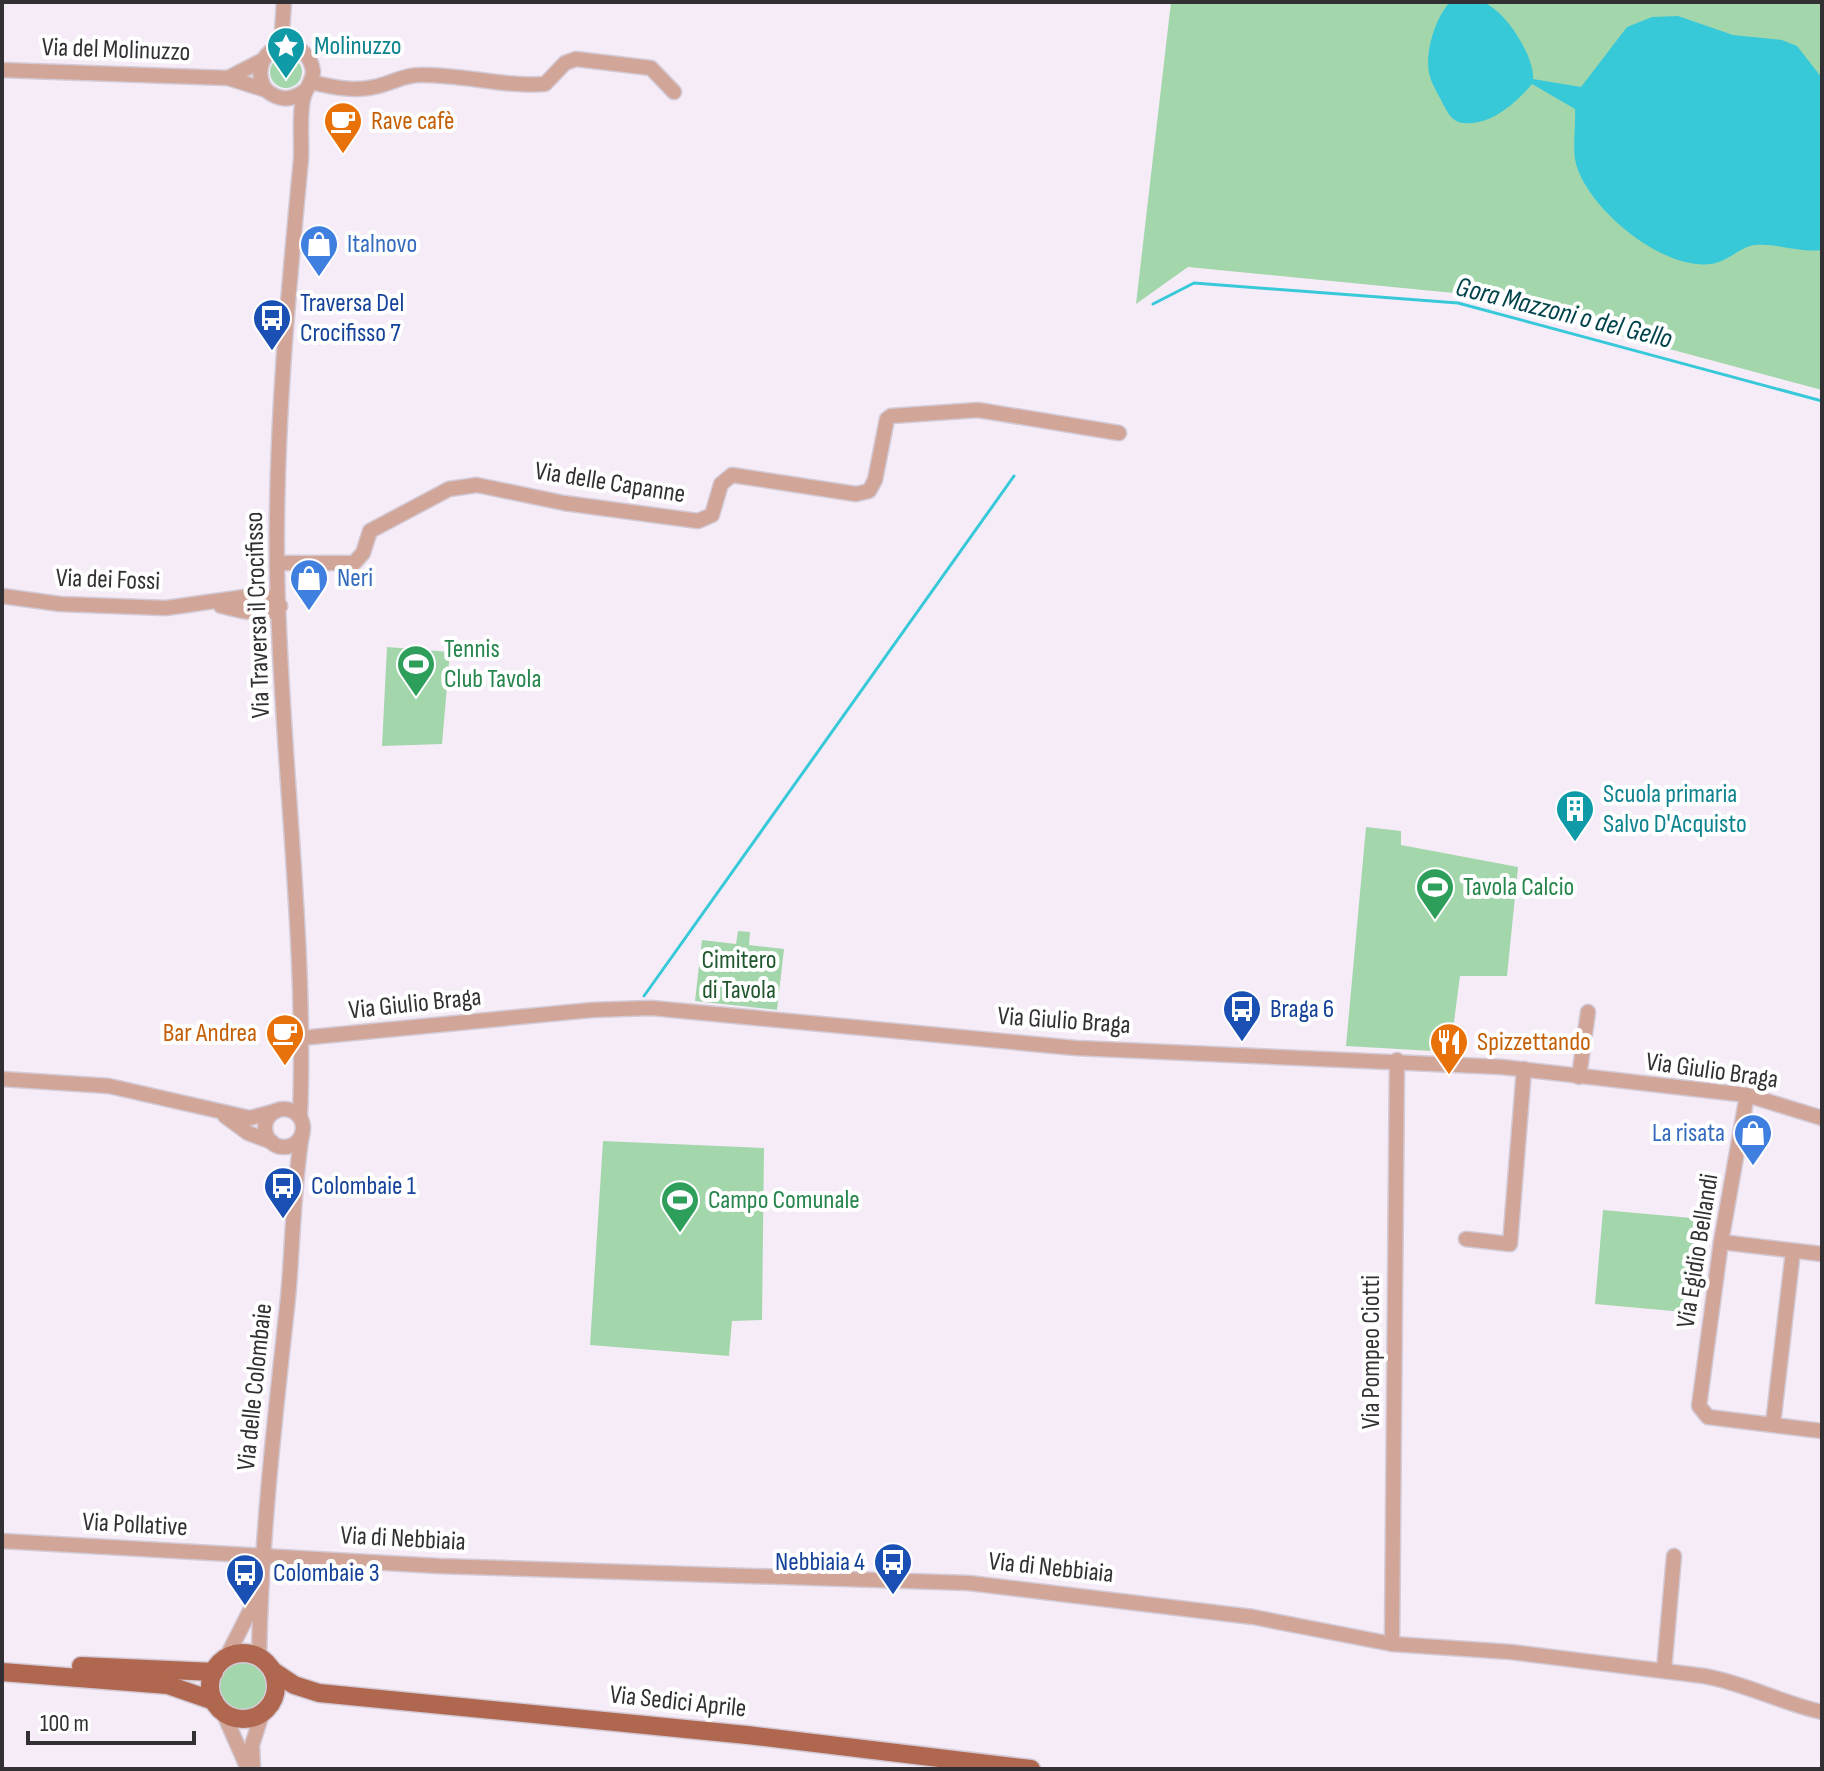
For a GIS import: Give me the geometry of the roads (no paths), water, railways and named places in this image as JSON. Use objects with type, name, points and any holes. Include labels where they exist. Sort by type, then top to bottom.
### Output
[{"type":"main road","points":[[2,1661],[220,1665],[242,1653],[259,1657],[294,1685],[319,1693]]},
{"type":"main road","points":[[218,1706],[210,1685],[220,1665]]},
{"type":"main road","points":[[266,1710],[276,1690],[273,1671]]},
{"type":"main road","points":[[2,1672],[168,1685],[242,1719],[319,1693]]},
{"type":"main road","name":"Via Sedici Aprile","points":[[319,1693],[747,1735],[1031,1769]]},
{"type":"street","name":"Via Traversa il Crocifisso","points":[[281,46],[284,9]]},
{"type":"street","name":"Via Traversa il Crocifisso","points":[[284,9],[297,48],[311,63],[284,357],[278,566],[301,1038],[298,1084],[300,1117]]},
{"type":"street","points":[[297,48],[281,46],[272,49],[261,61],[259,76],[273,96],[291,98],[308,86],[369,88],[403,76],[424,75],[502,84],[545,84],[565,63],[576,59],[651,68],[674,92]]},
{"type":"street","name":"Via del Molinuzzo","points":[[228,78],[261,61]]},
{"type":"street","name":"Via del Molinuzzo","points":[[2,70],[228,78],[266,90]]},
{"type":"street","name":"Via Traversa il Crocifisso","points":[[291,98],[302,144]]},
{"type":"street","name":"Via delle Capanne","points":[[278,566],[354,563],[363,553],[370,531],[449,489],[477,485],[564,503],[698,521],[712,515],[721,484],[732,475],[856,494],[869,491],[875,480],[887,419],[891,416],[978,410],[1119,433]]},
{"type":"street","points":[[249,596],[278,566]]},
{"type":"street","name":"Via dei Fossi","points":[[2,596],[60,604],[166,608],[213,604],[249,596]]},
{"type":"street","points":[[249,596],[265,596],[280,606]]},
{"type":"street","name":"Via dei Fossi","points":[[213,604],[252,612],[269,612],[280,606]]},
{"type":"street","name":"Via dei Fossi","points":[[252,612],[279,628]]},
{"type":"street","name":"Via Giulio Braga","points":[[301,1038],[592,1010],[651,1008],[1076,1048],[1397,1060],[1524,1069],[1747,1095],[1822,1118]]},
{"type":"street","points":[[1579,1077],[1588,1012]]},
{"type":"street","name":"Via Pompeo Ciotti","points":[[1392,1644],[1397,1060]]},
{"type":"street","points":[[1466,1239],[1510,1244],[1524,1069]]},
{"type":"street","points":[[2,1079],[109,1086],[162,1096],[221,1114],[250,1118],[280,1110],[300,1117],[302,1134],[291,1146],[274,1144],[248,1133],[221,1114]]},
{"type":"street","name":"Via Traversa il Crocifisso","points":[[280,1110],[298,1084]]},
{"type":"street","name":"Via Egidio Bellandi","points":[[1747,1095],[1721,1242],[1699,1401],[1703,1414],[1773,1424]]},
{"type":"street","points":[[274,1144],[266,1126],[280,1110]]},
{"type":"street","name":"Via delle Colombaie","points":[[259,1657],[259,1593],[265,1556],[302,1134]]},
{"type":"street","name":"Via delle Colombaie","points":[[274,1144],[285,1156],[296,1185]]},
{"type":"street","points":[[1721,1242],[1822,1254]]},
{"type":"street","points":[[1793,1251],[1773,1424],[1822,1431]]},
{"type":"street","name":"Via Pollative","points":[[2,1541],[265,1556]]},
{"type":"street","name":"Via di Nebbiaia","points":[[265,1556],[453,1567],[969,1583],[1239,1615],[1392,1644],[1511,1652],[1664,1670],[1726,1680],[1794,1706],[1822,1712]]},
{"type":"street","points":[[1664,1670],[1674,1556]]},
{"type":"street","name":"Via delle Colombaie","points":[[220,1665],[259,1593]]},
{"type":"street","points":[[218,1706],[251,1769]]},
{"type":"street","points":[[251,1769],[252,1745],[266,1710]]},
{"type":"water","points":[[1450,2],[1482,2],[1500,14],[1524,47],[1533,79],[1581,87],[1627,27],[1652,17],[1678,16],[1733,35],[1782,40],[1797,46],[1822,78],[1822,250],[1755,245],[1711,264],[1692,263],[1650,247],[1612,217],[1584,182],[1575,158],[1575,109],[1532,84],[1511,105],[1493,117],[1473,123],[1456,121],[1448,113],[1435,88],[1428,65],[1436,26]]},
{"type":"waterway","name":"Gora Mazzoni o del Gello","points":[[1153,304],[1194,283],[1458,303],[1822,401]]},
{"type":"waterway","points":[[644,996],[1014,476]]},
{"type":"place","name":"Molinuzzo","points":[[286,80]]},
{"type":"place","name":"Rave cafè","points":[[343,155]]},
{"type":"place","name":"Italnovo","points":[[319,278]]},
{"type":"place","name":"Traversa Del Crocifisso 7","points":[[272,352]]},
{"type":"place","name":"Neri","points":[[309,612]]},
{"type":"place","name":"Tennis Club Tavola","points":[[416,698]]},
{"type":"place","name":"Scuola primaria Salvo D'Acquisto","points":[[1575,843]]},
{"type":"place","name":"Tavola Calcio","points":[[1435,921]]},
{"type":"place","name":"Braga 6","points":[[1242,1043]]},
{"type":"place","name":"Bar Andrea","points":[[285,1067]]},
{"type":"place","name":"Spizzettando","points":[[1449,1076]]},
{"type":"place","name":"La risata","points":[[1753,1167]]},
{"type":"place","name":"Colombaie 1","points":[[283,1220]]},
{"type":"place","name":"Campo Comunale","points":[[680,1234]]},
{"type":"place","name":"Nebbiaia 4","points":[[893,1596]]},
{"type":"place","name":"Colombaie 3","points":[[245,1607]]},
{"type":"park label","name":"Cimitero di Tavola","points":[[739,975]]}]
